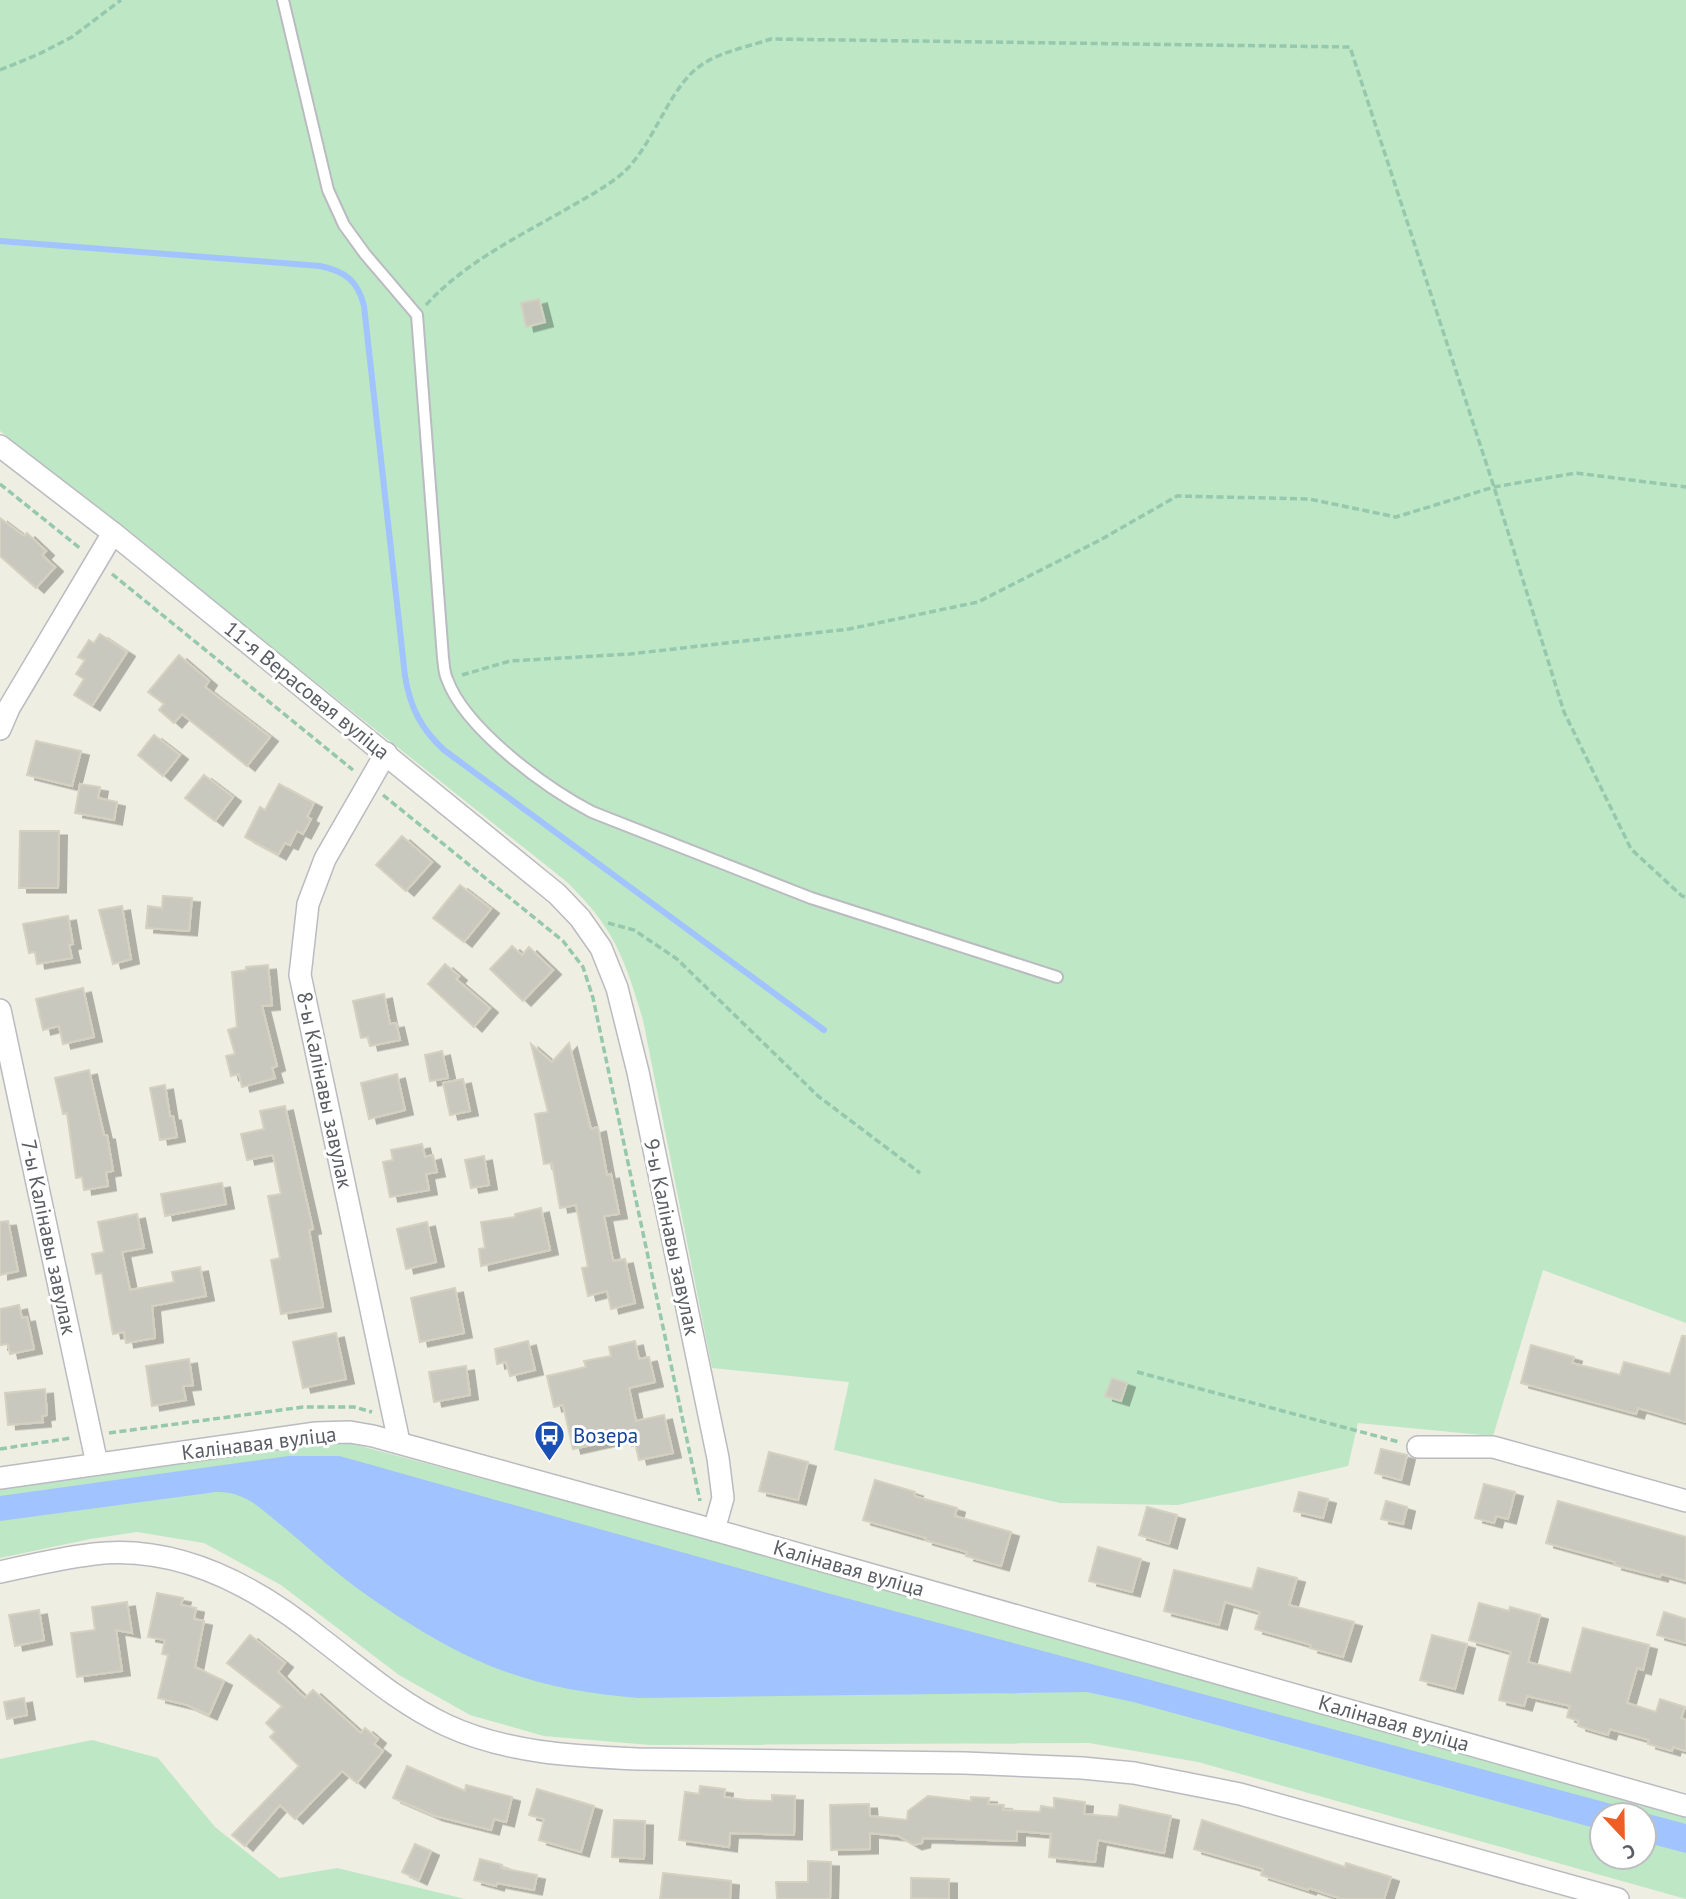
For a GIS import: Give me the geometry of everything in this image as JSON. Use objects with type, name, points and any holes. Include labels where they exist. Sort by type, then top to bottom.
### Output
[{"type":"street","name":"11-я Верасовая вуліца","points":[[0,446],[113,533],[557,894],[580,918],[601,948]]},
{"type":"street","points":[[0,729],[9,708],[113,533]]},
{"type":"street","name":"8-ы Калінавы завулак","points":[[386,753],[325,859],[308,904],[300,975],[399,1442]]},
{"type":"street","name":"9-ы Калінавы завулак","points":[[601,948],[617,988],[638,1072],[718,1458],[723,1498],[714,1530]]},
{"type":"street","name":"7-ы Калінавы завулак","points":[[0,1010],[97,1464]]},
{"type":"street","name":"Калінавая вуліца","points":[[0,1478],[316,1433],[350,1432],[399,1442],[714,1530],[1686,1806]]},
{"type":"street","points":[[1418,1447],[1493,1447],[1686,1501]]},
{"type":"street","points":[[0,1572],[96,1553],[179,1559],[216,1572],[251,1589],[285,1611],[405,1703],[446,1725],[487,1741],[531,1750],[575,1756],[638,1759],[1014,1764],[1134,1773],[1240,1794],[1618,1899]]},
{"type":"lane","points":[[283,0],[328,190],[344,225],[417,315],[443,658],[447,680],[462,706],[499,746],[534,776],[562,796],[592,811],[811,898],[1057,977]]},
{"type":"path","points":[[0,70],[40,54],[72,37],[121,0]]},
{"type":"path","points":[[417,315],[436,294],[479,261],[599,190],[624,171],[643,150],[687,78],[705,62],[771,39],[1350,47],[1494,487],[1564,712],[1631,849],[1686,897]]},
{"type":"path","points":[[447,680],[510,661],[630,654],[849,629],[978,602],[1102,539],[1177,496],[1309,499],[1396,517],[1494,487],[1576,473],[1686,487]]},
{"type":"path","points":[[0,484],[562,940],[583,967],[593,998],[700,1503]]},
{"type":"path","points":[[580,918],[634,930],[657,944],[703,982],[818,1096],[920,1173]]},
{"type":"path","points":[[1137,1372],[1418,1447]]},
{"type":"green space","points":[[0,0],[1686,0],[1686,1323],[1543,1270],[1493,1436],[1358,1423],[1348,1466],[1178,1505],[1060,1503],[834,1450],[849,1382],[712,1368],[643,1020],[624,964],[600,919],[567,882],[0,431]]},
{"type":"green space","points":[[349,1443],[702,1537],[1650,1801],[1588,1801],[1588,1871],[1658,1871],[1658,1803],[1686,1811],[1686,1899],[1198,1762],[1089,1743],[651,1745],[544,1736],[470,1715],[399,1675],[281,1585],[204,1543],[137,1532],[0,1558],[0,1488],[309,1444]]},
{"type":"green space","points":[[92,1740],[158,1758],[215,1827],[279,1878],[337,1868],[465,1899],[0,1899],[0,1759]]},
{"type":"water","points":[[289,1456],[339,1456],[827,1593],[1600,1801],[1588,1801],[1588,1826],[1133,1702],[1087,1692],[639,1698],[562,1688],[496,1668],[433,1638],[357,1588],[258,1506],[242,1497],[216,1492],[0,1521],[0,1496]]},
{"type":"water","points":[[1658,1816],[1686,1824],[1686,1853],[1658,1846]]},
{"type":"building","points":[[539,299],[545,322],[526,327],[521,303]]},
{"type":"building","points":[[0,518],[24,536],[27,533],[46,551],[42,555],[55,567],[36,588],[0,556]]},
{"type":"building","points":[[100,634],[127,652],[92,706],[74,695],[84,679],[76,674],[85,660],[78,657],[89,640],[94,643]]},
{"type":"building","points":[[179,655],[209,681],[205,687],[270,737],[247,766],[182,714],[174,723],[159,710],[164,704],[148,692]]},
{"type":"building","points":[[154,735],[180,755],[163,776],[138,755]]},
{"type":"building","points":[[36,741],[81,751],[72,786],[27,775]]},
{"type":"building","points":[[204,775],[233,797],[215,821],[185,798]]},
{"type":"building","points":[[80,784],[100,787],[98,798],[117,802],[114,820],[75,813]]},
{"type":"building","points":[[279,784],[314,803],[307,817],[311,819],[303,834],[297,831],[290,845],[285,843],[278,855],[245,837],[260,807],[265,810]]},
{"type":"building","points":[[20,831],[59,831],[58,888],[19,888]]},
{"type":"building","points":[[402,836],[432,862],[406,891],[376,865]]},
{"type":"building","points":[[460,885],[491,909],[464,942],[433,918]]},
{"type":"building","points":[[163,896],[192,898],[189,931],[146,928],[148,906],[162,908]]},
{"type":"building","points":[[122,906],[131,959],[113,964],[99,910]]},
{"type":"building","points":[[68,916],[73,944],[69,945],[72,958],[37,964],[35,952],[29,953],[23,924]]},
{"type":"building","points":[[512,946],[522,955],[529,947],[553,970],[523,1001],[490,969]]},
{"type":"building","points":[[445,964],[459,976],[456,979],[490,1008],[474,1027],[428,984]]},
{"type":"building","points":[[268,965],[272,1005],[262,1006],[277,1066],[272,1068],[275,1078],[242,1087],[239,1074],[231,1076],[226,1056],[235,1054],[228,1030],[237,1027],[232,972],[246,970],[246,967]]},
{"type":"building","points":[[83,988],[94,1037],[63,1044],[59,1026],[43,1030],[36,999]]},
{"type":"building","points":[[384,994],[390,1024],[396,1023],[400,1040],[370,1046],[368,1037],[361,1038],[353,1001]]},
{"type":"building","points":[[569,1043],[591,1129],[598,1127],[607,1175],[611,1174],[619,1214],[604,1216],[613,1261],[625,1259],[635,1303],[611,1309],[607,1291],[588,1296],[582,1268],[588,1267],[576,1205],[560,1208],[552,1163],[544,1164],[535,1114],[548,1112],[531,1044],[552,1062]]},
{"type":"building","points":[[442,1051],[448,1078],[430,1081],[425,1055]]},
{"type":"building","points":[[89,1070],[104,1135],[107,1135],[113,1171],[106,1172],[108,1186],[84,1190],[82,1177],[76,1178],[67,1113],[63,1114],[55,1078]]},
{"type":"building","points":[[397,1074],[405,1110],[369,1119],[361,1083]]},
{"type":"building","points":[[463,1079],[470,1111],[450,1115],[443,1083]]},
{"type":"building","points":[[165,1085],[177,1137],[160,1140],[150,1088]]},
{"type":"building","points":[[285,1106],[313,1229],[309,1230],[323,1307],[281,1314],[271,1260],[280,1258],[268,1196],[281,1194],[273,1155],[247,1160],[241,1134],[264,1129],[260,1111]]},
{"type":"building","points":[[422,1144],[425,1157],[433,1155],[437,1172],[426,1174],[429,1190],[390,1197],[383,1162],[393,1160],[391,1150]]},
{"type":"building","points":[[484,1156],[489,1185],[471,1188],[465,1160]]},
{"type":"building","points":[[222,1183],[226,1204],[165,1216],[161,1194]]},
{"type":"building","points":[[541,1208],[550,1250],[481,1266],[479,1249],[485,1248],[481,1222],[515,1217],[515,1214]]},
{"type":"building","points":[[137,1214],[144,1248],[122,1252],[130,1290],[174,1282],[172,1272],[200,1267],[206,1296],[152,1306],[155,1338],[126,1343],[124,1332],[113,1334],[102,1273],[96,1274],[92,1254],[104,1252],[98,1222]]},
{"type":"building","points":[[8,1221],[18,1271],[0,1275],[0,1222]]},
{"type":"building","points":[[427,1222],[436,1262],[406,1269],[397,1229]]},
{"type":"building","points":[[455,1288],[464,1333],[420,1342],[411,1298]]},
{"type":"building","points":[[19,1305],[22,1318],[27,1317],[34,1349],[10,1354],[8,1344],[0,1345],[0,1309]]},
{"type":"building","points":[[336,1333],[346,1379],[303,1388],[293,1342]]},
{"type":"building","points":[[1682,1336],[1686,1336],[1686,1422],[1638,1408],[1636,1414],[1521,1383],[1531,1345],[1574,1357],[1572,1363],[1620,1375],[1624,1362],[1670,1374]]},
{"type":"building","points":[[528,1341],[535,1370],[510,1376],[506,1362],[497,1364],[495,1349]]},
{"type":"building","points":[[635,1341],[639,1359],[649,1357],[655,1382],[629,1388],[636,1421],[664,1415],[673,1453],[639,1460],[634,1438],[573,1449],[563,1405],[554,1407],[547,1376],[586,1367],[584,1361],[611,1356],[609,1347]]},
{"type":"building","points":[[189,1359],[193,1385],[183,1386],[186,1400],[152,1406],[146,1366]]},
{"type":"building","points":[[466,1366],[470,1395],[434,1402],[429,1372]]},
{"type":"building","points":[[1112,1378],[1127,1383],[1121,1401],[1105,1396]]},
{"type":"building","points":[[45,1389],[47,1415],[42,1416],[43,1422],[8,1425],[5,1393]]},
{"type":"building","points":[[1381,1449],[1407,1455],[1401,1480],[1375,1473]]},
{"type":"building","points":[[769,1452],[808,1462],[798,1500],[759,1491]]},
{"type":"building","points":[[875,1480],[915,1492],[914,1496],[957,1508],[955,1516],[1011,1532],[1001,1566],[966,1556],[967,1552],[925,1540],[926,1538],[863,1520]]},
{"type":"building","points":[[1484,1484],[1515,1492],[1508,1519],[1496,1516],[1494,1523],[1475,1518]]},
{"type":"building","points":[[1299,1492],[1328,1499],[1323,1518],[1294,1511]]},
{"type":"building","points":[[1386,1501],[1407,1507],[1403,1524],[1381,1519]]},
{"type":"building","points":[[1558,1501],[1686,1537],[1686,1581],[1614,1565],[1615,1562],[1546,1543]]},
{"type":"building","points":[[1147,1507],[1177,1515],[1169,1544],[1139,1535]]},
{"type":"building","points":[[1098,1547],[1141,1559],[1132,1592],[1089,1581]]},
{"type":"building","points":[[1258,1568],[1297,1578],[1289,1605],[1354,1622],[1343,1657],[1255,1629],[1260,1612],[1225,1602],[1219,1625],[1164,1611],[1174,1570],[1252,1589]]},
{"type":"building","points":[[157,1593],[183,1598],[181,1605],[196,1608],[194,1619],[204,1621],[195,1667],[224,1681],[209,1715],[187,1705],[158,1698],[168,1655],[162,1654],[165,1640],[148,1637]]},
{"type":"building","points":[[127,1602],[132,1633],[116,1630],[122,1671],[77,1677],[71,1633],[95,1630],[92,1607]]},
{"type":"building","points":[[1479,1603],[1540,1615],[1528,1662],[1571,1673],[1583,1628],[1649,1645],[1643,1670],[1637,1668],[1627,1703],[1656,1712],[1660,1699],[1685,1707],[1681,1718],[1686,1720],[1686,1751],[1673,1747],[1672,1751],[1648,1744],[1649,1740],[1610,1729],[1608,1735],[1578,1726],[1579,1721],[1567,1717],[1570,1706],[1527,1696],[1524,1706],[1499,1700],[1511,1652],[1469,1640]]},
{"type":"building","points":[[39,1610],[44,1640],[15,1646],[9,1615]]},
{"type":"building","points":[[1664,1612],[1686,1619],[1686,1643],[1657,1635]]},
{"type":"building","points":[[250,1635],[285,1663],[278,1672],[305,1698],[313,1690],[361,1733],[365,1728],[378,1739],[374,1744],[383,1751],[357,1783],[342,1771],[295,1819],[280,1805],[245,1846],[232,1835],[299,1766],[270,1737],[275,1732],[266,1723],[282,1706],[227,1663]]},
{"type":"building","points":[[1432,1635],[1467,1644],[1455,1689],[1420,1680]]},
{"type":"building","points":[[24,1698],[27,1715],[7,1719],[4,1702]]},
{"type":"building","points":[[407,1766],[465,1791],[466,1785],[512,1797],[506,1822],[494,1819],[491,1830],[435,1816],[393,1798]]},
{"type":"building","points":[[700,1786],[725,1789],[724,1797],[746,1800],[772,1801],[772,1795],[795,1796],[794,1835],[730,1833],[729,1847],[679,1840],[685,1792],[699,1794]]},
{"type":"building","points":[[537,1789],[594,1806],[581,1852],[539,1840],[544,1819],[529,1815]]},
{"type":"building","points":[[928,1796],[971,1801],[971,1797],[989,1798],[988,1804],[1004,1805],[1003,1810],[1040,1812],[1041,1806],[1054,1808],[1054,1798],[1085,1802],[1084,1814],[1118,1817],[1120,1805],[1171,1816],[1164,1853],[1098,1840],[1095,1862],[1049,1857],[1051,1834],[1017,1831],[1017,1841],[923,1838],[922,1843],[914,1845],[898,1836],[870,1833],[870,1849],[831,1850],[830,1805],[869,1804],[870,1816],[907,1820],[908,1811]]},
{"type":"building","points":[[614,1820],[645,1821],[644,1859],[612,1857]]},
{"type":"building","points":[[1202,1820],[1345,1867],[1346,1863],[1391,1877],[1384,1899],[1342,1899],[1261,1875],[1263,1869],[1194,1849]]},
{"type":"building","points":[[415,1844],[431,1851],[419,1880],[402,1872]]},
{"type":"building","points":[[480,1859],[502,1865],[501,1868],[537,1875],[534,1890],[497,1883],[496,1886],[474,1880]]},
{"type":"building","points":[[808,1861],[831,1862],[830,1899],[777,1899],[776,1882],[808,1882]]},
{"type":"building","points":[[663,1873],[731,1881],[730,1899],[660,1899]]},
{"type":"building","points":[[911,1878],[949,1879],[949,1899],[911,1898]]},
{"type":"waterway","points":[[0,241],[320,266],[349,278],[358,290],[364,306],[405,676],[413,708],[423,726],[444,750],[824,1030]]},
{"type":"place","name":"Возера","points":[[550,1462]]}]
